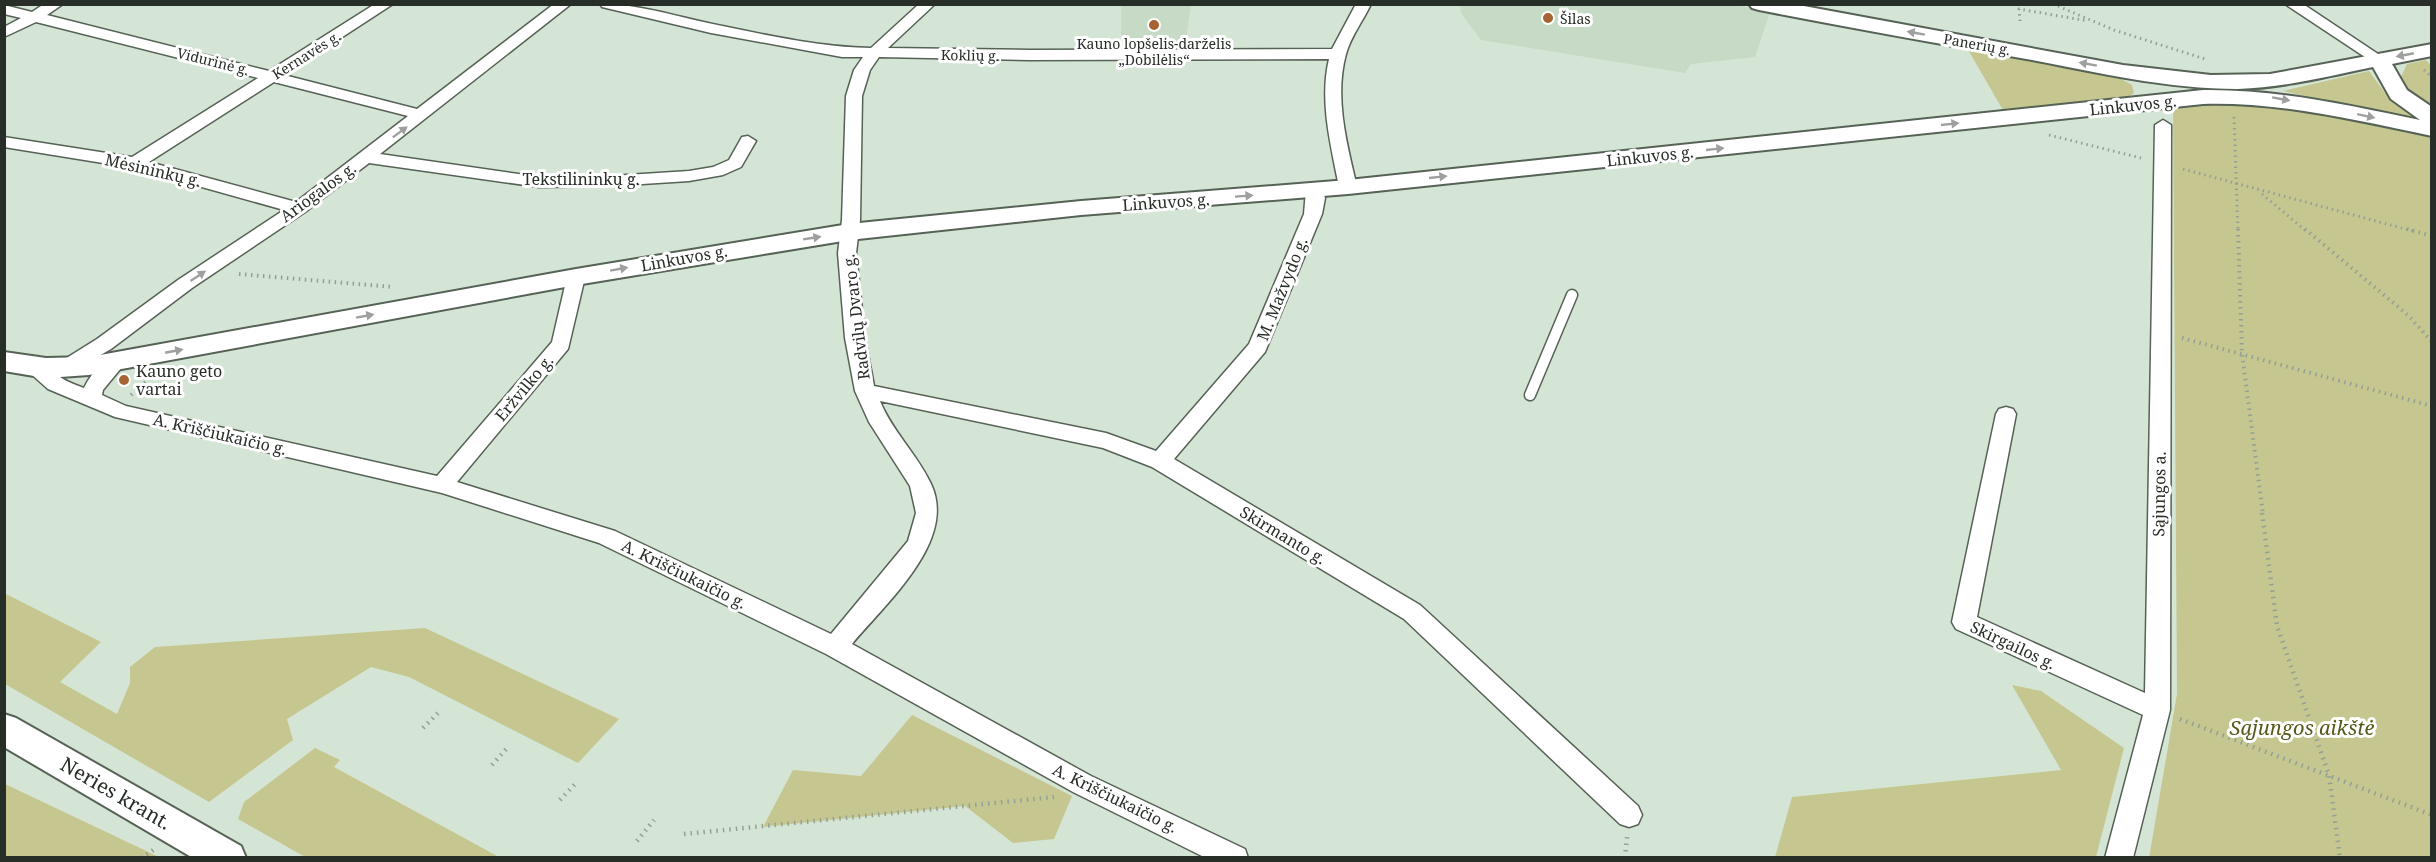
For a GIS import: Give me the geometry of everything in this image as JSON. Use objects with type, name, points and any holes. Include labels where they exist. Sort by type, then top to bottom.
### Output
[{"type":"street","points":[[4,33],[56,4]]},
{"type":"street","name":"Kernavės g.","points":[[135,163],[386,4]]},
{"type":"street","name":"Ariogalos g.","points":[[64,369],[104,344],[185,284],[299,208],[564,4]]},
{"type":"street","name":"Koklių g.","points":[[607,4],[722,30],[842,52],[873,54],[1338,54]]},
{"type":"street","name":"Radvilų Dvaro g.","points":[[835,647],[902,568],[919,544],[927,513],[921,486],[905,458],[876,417],[865,391],[854,327],[848,253],[854,96],[862,70],[873,54],[928,4]]},
{"type":"street","points":[[1348,186],[1337,139],[1334,81],[1338,54],[1364,4]]},
{"type":"street","name":"Panerių g.","points":[[1759,4],[2121,70],[2195,81]]},
{"type":"street","points":[[2292,4],[2379,60],[2398,94],[2432,118]]},
{"type":"street","name":"Vidurinė g.","points":[[4,9],[273,75],[422,115]]},
{"type":"street","name":"Linkuvos g.","points":[[2195,81],[2270,80],[2432,50]]},
{"type":"street","points":[[2121,70],[2140,86],[2142,91],[2139,104]]},
{"type":"street","name":"Linkuvos g.","points":[[32,366],[64,369],[116,362],[576,277],[849,232],[1081,208],[1315,190],[2233,95],[2269,97],[2432,129]]},
{"type":"street","name":"Sąjungos a.","points":[[2119,858],[2157,710],[2163,125]]},
{"type":"street","name":"Tekstilininkų g.","points":[[366,157],[539,182],[611,181],[689,176],[717,171],[735,164],[747,141]]},
{"type":"street","name":"Mėsininkų g.","points":[[6,143],[135,163],[299,208]]},
{"type":"street","name":"M. Mažvydo g.","points":[[1160,461],[1258,347],[1313,214],[1315,190]]},
{"type":"street","name":"Eržvilko g.","points":[[442,485],[561,344],[576,277]]},
{"type":"street","name":"A. Kriščiukaičio g.","points":[[4,361],[32,366],[55,384],[115,409],[442,485],[607,537],[835,647],[1100,793],[1235,858]]},
{"type":"street","points":[[90,400],[94,387],[116,362]]},
{"type":"street","name":"Skirmanto g.","points":[[865,391],[1106,441],[1160,461],[1412,612],[1629,815]]},
{"type":"street","name":"Skirgailos g.","points":[[2006,414],[1964,622],[2157,710]]},
{"type":"street","name":"Neries krant.","points":[[4,729],[228,858]]},
{"type":"lane","points":[[1530,395],[1572,295]]},
{"type":"path","points":[[2053,4],[2095,22],[2210,60]]},
{"type":"path","points":[[2020,21],[2019,9],[2095,22]]},
{"type":"path","points":[[2234,107],[2242,354],[2277,626],[2329,775],[2340,858]]},
{"type":"path","points":[[2046,134],[2432,236]]},
{"type":"path","points":[[2259,192],[2409,316],[2432,342]]},
{"type":"path","points":[[236,273],[400,287],[396,310]]},
{"type":"path","points":[[2161,332],[2432,406]]},
{"type":"path","points":[[115,409],[156,374]]},
{"type":"path","points":[[2157,710],[2432,815]]},
{"type":"path","points":[[423,728],[438,713]]},
{"type":"path","points":[[492,765],[508,747]]},
{"type":"path","points":[[560,800],[577,782]]},
{"type":"path","points":[[684,834],[1100,793]]},
{"type":"path","points":[[637,841],[654,820]]},
{"type":"shaded area","points":[[1731,4],[1770,12],[1755,57],[1691,64],[1685,73],[1481,40],[1461,13],[1460,5]]},
{"type":"shaded area","name":"Kauno lopšelis-darželis „Dobilėlis“","points":[[1121,5],[1191,5],[1185,46],[1121,46]]},
{"type":"green space","points":[[1967,48],[2114,75],[2132,85],[2134,93],[2127,98],[2004,112]]},
{"type":"green space","points":[[2426,60],[2431,65],[2431,111],[2412,96],[2401,77],[2407,64]]},
{"type":"green space","points":[[2369,71],[2385,93],[2427,123],[2283,91]]},
{"type":"green space","name":"Sąjungos aikštė","points":[[2227,101],[2287,106],[2431,135],[2431,857],[2149,858],[2177,694],[2173,107]]},
{"type":"green space","points":[[4,593],[101,642],[60,682],[117,714],[130,683],[130,667],[155,647],[425,628],[619,719],[578,763],[409,677],[371,667],[287,719],[293,740],[209,802],[5,684]]},
{"type":"green space","points":[[2012,685],[2041,691],[2124,748],[2096,857],[1775,857],[1792,797],[2061,770]]},
{"type":"green space","points":[[912,715],[1072,796],[1054,839],[1013,843],[965,806],[763,827],[793,770],[861,776]]},
{"type":"green space","points":[[315,748],[340,760],[334,767],[499,857],[305,857],[238,819],[244,802]]},
{"type":"green space","points":[[5,784],[159,857],[5,857]]},
{"type":"place","name":"Šilas","points":[[1548,18]]},
{"type":"place","name":"Kauno lopšelis-darželis „Dobilėlis“","points":[[1154,25]]},
{"type":"place","name":"Kauno geto vartai","points":[[124,380]]}]
